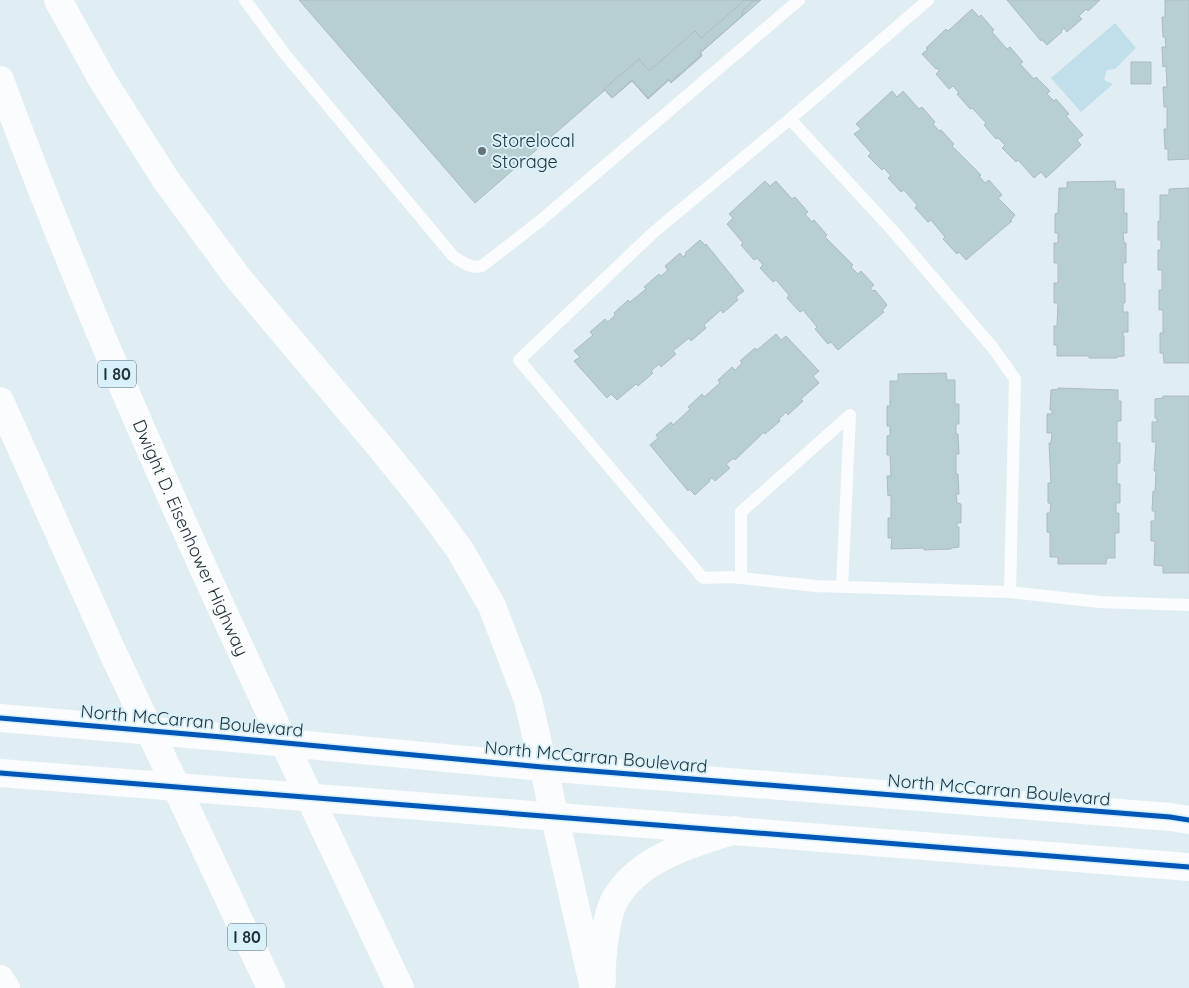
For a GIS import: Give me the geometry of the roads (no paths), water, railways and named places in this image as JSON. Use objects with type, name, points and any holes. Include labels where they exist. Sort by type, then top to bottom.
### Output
[{"type":"main road","points":[[58,0],[103,81],[172,187],[238,278],[382,449],[460,550],[492,606],[528,700],[553,816],[594,988]]},
{"type":"main road","name":"Dwight D. Eisenhower Highway","points":[[0,80],[41,190],[105,345],[246,662],[400,988]]},
{"type":"main road","name":"I 80","points":[[0,401],[113,653],[271,988]]},
{"type":"main road","name":"North McCarran Boulevard","points":[[0,718],[222,736],[542,767],[1183,818]]},
{"type":"main road","points":[[0,773],[1189,867]]},
{"type":"main road","points":[[602,988],[603,946],[608,917],[618,894],[633,876],[666,855],[735,830]]},
{"type":"main road","points":[[0,979],[6,988]]},
{"type":"lane","points":[[245,0],[284,54],[453,256],[464,263],[477,267],[482,266],[540,221],[799,0]]},
{"type":"lane","points":[[928,0],[790,119],[654,232],[519,360],[703,578],[741,578],[816,586],[1010,592],[1100,602],[1189,605]]},
{"type":"lane","points":[[790,119],[894,232],[993,348],[1016,379],[1010,592]]},
{"type":"lane","points":[[741,578],[741,512],[850,415],[842,586]]},
{"type":"place","name":"Storelocal Storage","points":[[482,151]]}]
